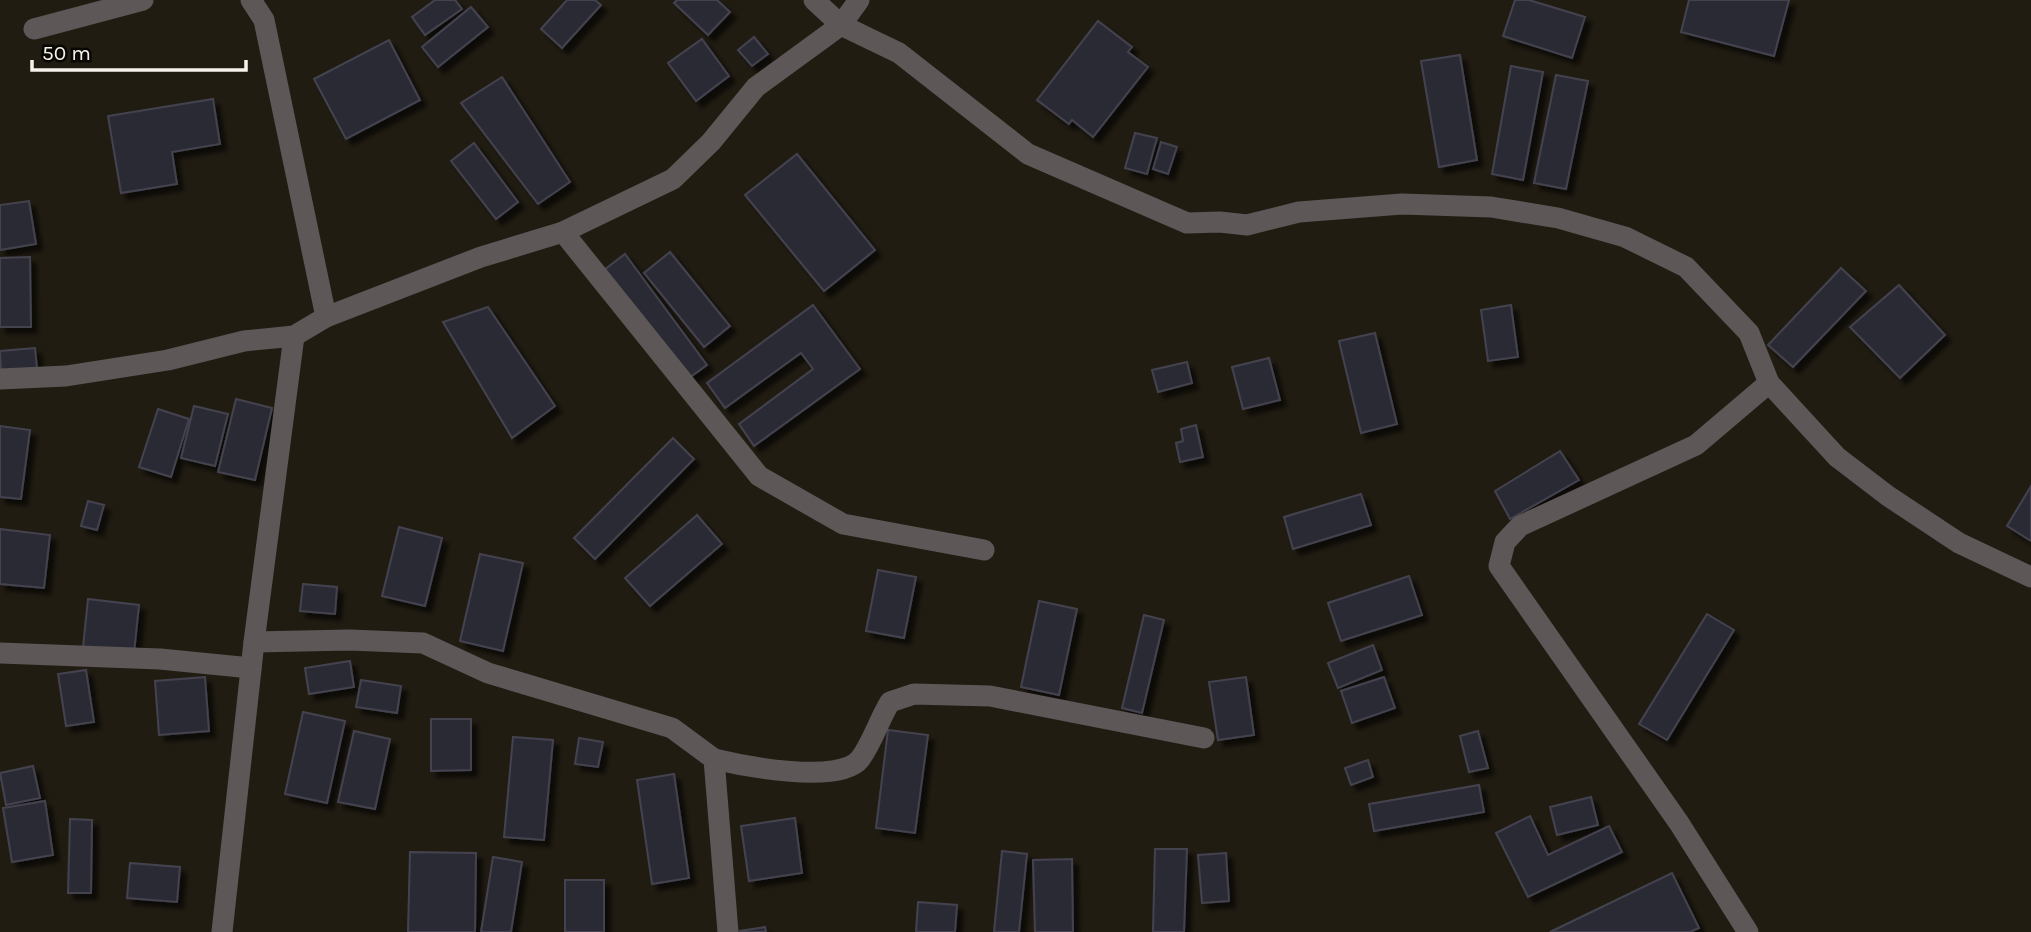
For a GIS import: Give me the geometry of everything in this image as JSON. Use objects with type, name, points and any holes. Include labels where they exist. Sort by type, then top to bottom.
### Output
[{"type":"street","points":[[34,29],[144,0]]},
{"type":"street","points":[[250,0],[264,20],[326,317]]},
{"type":"street","points":[[814,0],[841,25],[899,53],[1028,154],[1187,223],[1247,225],[1299,212],[1402,204],[1440,205],[1491,207],[1558,218],[1625,237],[1686,267],[1749,333],[1769,383],[1837,457],[1888,496],[1959,543],[2031,577]]},
{"type":"street","points":[[0,379],[66,376],[168,360],[244,341],[294,335],[326,317],[481,257],[563,232],[673,179],[711,142],[756,87],[841,25],[859,0]]},
{"type":"street","points":[[563,232],[759,476],[843,524],[984,550]]},
{"type":"street","points":[[222,932],[254,642],[294,335]]},
{"type":"street","points":[[1748,932],[1679,822],[1499,566],[1505,542],[1520,526],[1696,445],[1769,383]]},
{"type":"street","points":[[254,642],[350,640],[423,643],[488,673],[672,728],[714,759],[747,766],[833,773],[859,761],[890,702],[914,694],[990,696],[1204,738]]},
{"type":"street","points":[[0,653],[160,659],[251,668]]},
{"type":"street","points":[[714,759],[728,932]]},
{"type":"building","points":[[435,0],[455,0],[462,9],[425,35],[412,17]]},
{"type":"building","points":[[567,0],[595,0],[601,5],[562,48],[541,29]]},
{"type":"building","points":[[677,0],[717,0],[730,12],[708,35],[674,3]]},
{"type":"building","points":[[1515,0],[1529,0],[1585,17],[1572,58],[1503,36]]},
{"type":"building","points":[[1689,0],[1789,0],[1774,56],[1681,32]]},
{"type":"building","points":[[471,7],[488,27],[438,67],[422,47]]},
{"type":"building","points":[[1098,21],[1132,47],[1128,52],[1148,67],[1093,137],[1072,120],[1069,124],[1037,100]]},
{"type":"building","points":[[754,37],[768,54],[752,66],[738,50]]},
{"type":"building","points":[[702,39],[729,76],[696,101],[668,63]]},
{"type":"building","points":[[389,40],[420,100],[346,139],[314,79]]},
{"type":"building","points":[[1460,55],[1477,160],[1439,167],[1421,61]]},
{"type":"building","points":[[1511,66],[1543,72],[1523,180],[1492,174]]},
{"type":"building","points":[[1556,75],[1588,81],[1566,189],[1534,183]]},
{"type":"building","points":[[502,77],[570,182],[538,204],[461,103]]},
{"type":"building","points":[[213,99],[220,144],[172,152],[177,184],[121,193],[108,116]]},
{"type":"building","points":[[1135,133],[1157,138],[1147,174],[1125,168]]},
{"type":"building","points":[[1161,142],[1177,147],[1168,174],[1153,169]]},
{"type":"building","points":[[474,143],[518,202],[496,219],[451,161]]},
{"type":"building","points":[[797,154],[875,250],[824,291],[745,195]]},
{"type":"building","points":[[29,201],[36,244],[0,250],[0,205]]},
{"type":"building","points":[[670,252],[730,326],[704,347],[644,273]]},
{"type":"building","points":[[625,254],[707,365],[686,380],[604,270]]},
{"type":"building","points":[[30,257],[31,327],[0,327],[0,258]]},
{"type":"building","points":[[1841,268],[1866,291],[1793,367],[1768,345]]},
{"type":"building","points":[[1899,285],[1945,335],[1900,378],[1850,327]]},
{"type":"building","points":[[813,305],[860,369],[754,446],[739,424],[813,369],[801,353],[725,408],[707,383]]},
{"type":"building","points":[[1511,305],[1518,357],[1488,361],[1481,310]]},
{"type":"building","points":[[488,307],[555,406],[512,438],[443,322]]},
{"type":"building","points":[[1375,333],[1397,424],[1361,433],[1339,341]]},
{"type":"building","points":[[35,348],[37,368],[1,371],[0,351]]},
{"type":"building","points":[[1269,358],[1280,400],[1243,409],[1232,367]]},
{"type":"building","points":[[1187,362],[1192,383],[1158,392],[1152,370]]},
{"type":"building","points":[[236,399],[272,408],[255,480],[218,472]]},
{"type":"building","points":[[194,406],[228,414],[215,466],[181,458]]},
{"type":"building","points":[[158,409],[189,419],[171,477],[139,467]]},
{"type":"building","points":[[1196,425],[1203,457],[1180,462],[1176,443],[1183,441],[1181,429]]},
{"type":"building","points":[[0,426],[30,430],[21,499],[0,497]]},
{"type":"building","points":[[673,438],[694,459],[595,559],[574,538]]},
{"type":"building","points":[[1560,451],[1579,480],[1510,519],[1495,491]]},
{"type":"building","points":[[2031,486],[2031,541],[2007,526]]},
{"type":"building","points":[[1361,494],[1371,525],[1293,549],[1284,517]]},
{"type":"building","points":[[88,501],[104,505],[97,530],[81,526]]},
{"type":"building","points":[[697,515],[722,544],[650,606],[625,578]]},
{"type":"building","points":[[399,527],[442,538],[425,606],[382,596]]},
{"type":"building","points":[[0,529],[50,535],[44,588],[0,584]]},
{"type":"building","points":[[480,554],[523,563],[503,651],[460,641]]},
{"type":"building","points":[[878,570],[916,577],[904,638],[866,631]]},
{"type":"building","points":[[1409,576],[1422,615],[1341,641],[1328,603]]},
{"type":"building","points":[[303,584],[337,587],[335,614],[300,611]]},
{"type":"building","points":[[88,599],[139,605],[134,653],[83,647]]},
{"type":"building","points":[[1039,601],[1077,609],[1059,695],[1021,687]]},
{"type":"building","points":[[1707,614],[1734,630],[1667,740],[1639,724]]},
{"type":"building","points":[[1144,615],[1164,620],[1142,713],[1122,708]]},
{"type":"building","points":[[1373,645],[1382,670],[1338,688],[1328,663]]},
{"type":"building","points":[[350,661],[354,687],[309,694],[305,668]]},
{"type":"building","points":[[86,670],[94,722],[66,726],[58,674]]},
{"type":"building","points":[[205,677],[209,731],[159,735],[155,681]]},
{"type":"building","points":[[1246,677],[1254,735],[1218,740],[1209,682]]},
{"type":"building","points":[[1384,677],[1395,708],[1352,723],[1341,691]]},
{"type":"building","points":[[361,680],[401,686],[397,713],[356,707]]},
{"type":"building","points":[[303,712],[345,721],[327,803],[285,794]]},
{"type":"building","points":[[431,719],[471,719],[471,770],[431,771]]},
{"type":"building","points":[[888,730],[928,735],[915,833],[876,828]]},
{"type":"building","points":[[354,731],[390,739],[375,809],[338,802]]},
{"type":"building","points":[[1478,731],[1488,768],[1469,772],[1460,736]]},
{"type":"building","points":[[513,737],[553,740],[544,840],[504,837]]},
{"type":"building","points":[[579,738],[603,742],[598,767],[575,764]]},
{"type":"building","points":[[1368,760],[1373,777],[1351,785],[1345,768]]},
{"type":"building","points":[[33,766],[40,798],[6,805],[0,773]]},
{"type":"building","points":[[674,774],[689,878],[652,884],[637,780]]},
{"type":"building","points":[[1479,785],[1484,812],[1374,831],[1369,804]]},
{"type":"building","points":[[1591,797],[1598,825],[1557,835],[1550,807]]},
{"type":"building","points":[[45,801],[53,855],[12,862],[3,808]]},
{"type":"building","points":[[1530,816],[1548,855],[1609,826],[1622,852],[1528,897],[1496,833]]},
{"type":"building","points":[[795,818],[802,873],[749,881],[741,826]]},
{"type":"building","points":[[70,819],[92,820],[91,893],[68,893]]},
{"type":"building","points":[[1155,849],[1187,849],[1184,932],[1153,932]]},
{"type":"building","points":[[1002,851],[1027,854],[1019,932],[994,932]]},
{"type":"building","points":[[410,852],[476,853],[475,932],[408,932]]},
{"type":"building","points":[[1226,853],[1229,901],[1202,903],[1198,855]]},
{"type":"building","points":[[493,857],[522,862],[511,932],[481,932]]},
{"type":"building","points":[[1072,859],[1073,932],[1035,932],[1033,860]]},
{"type":"building","points":[[130,863],[180,867],[177,902],[127,898]]},
{"type":"building","points":[[1672,873],[1699,928],[1690,932],[1550,932]]},
{"type":"building","points":[[565,880],[604,880],[604,932],[565,932]]},
{"type":"building","points":[[918,902],[957,905],[955,932],[916,932]]},
{"type":"building","points":[[765,927],[766,932],[740,931]]}]
